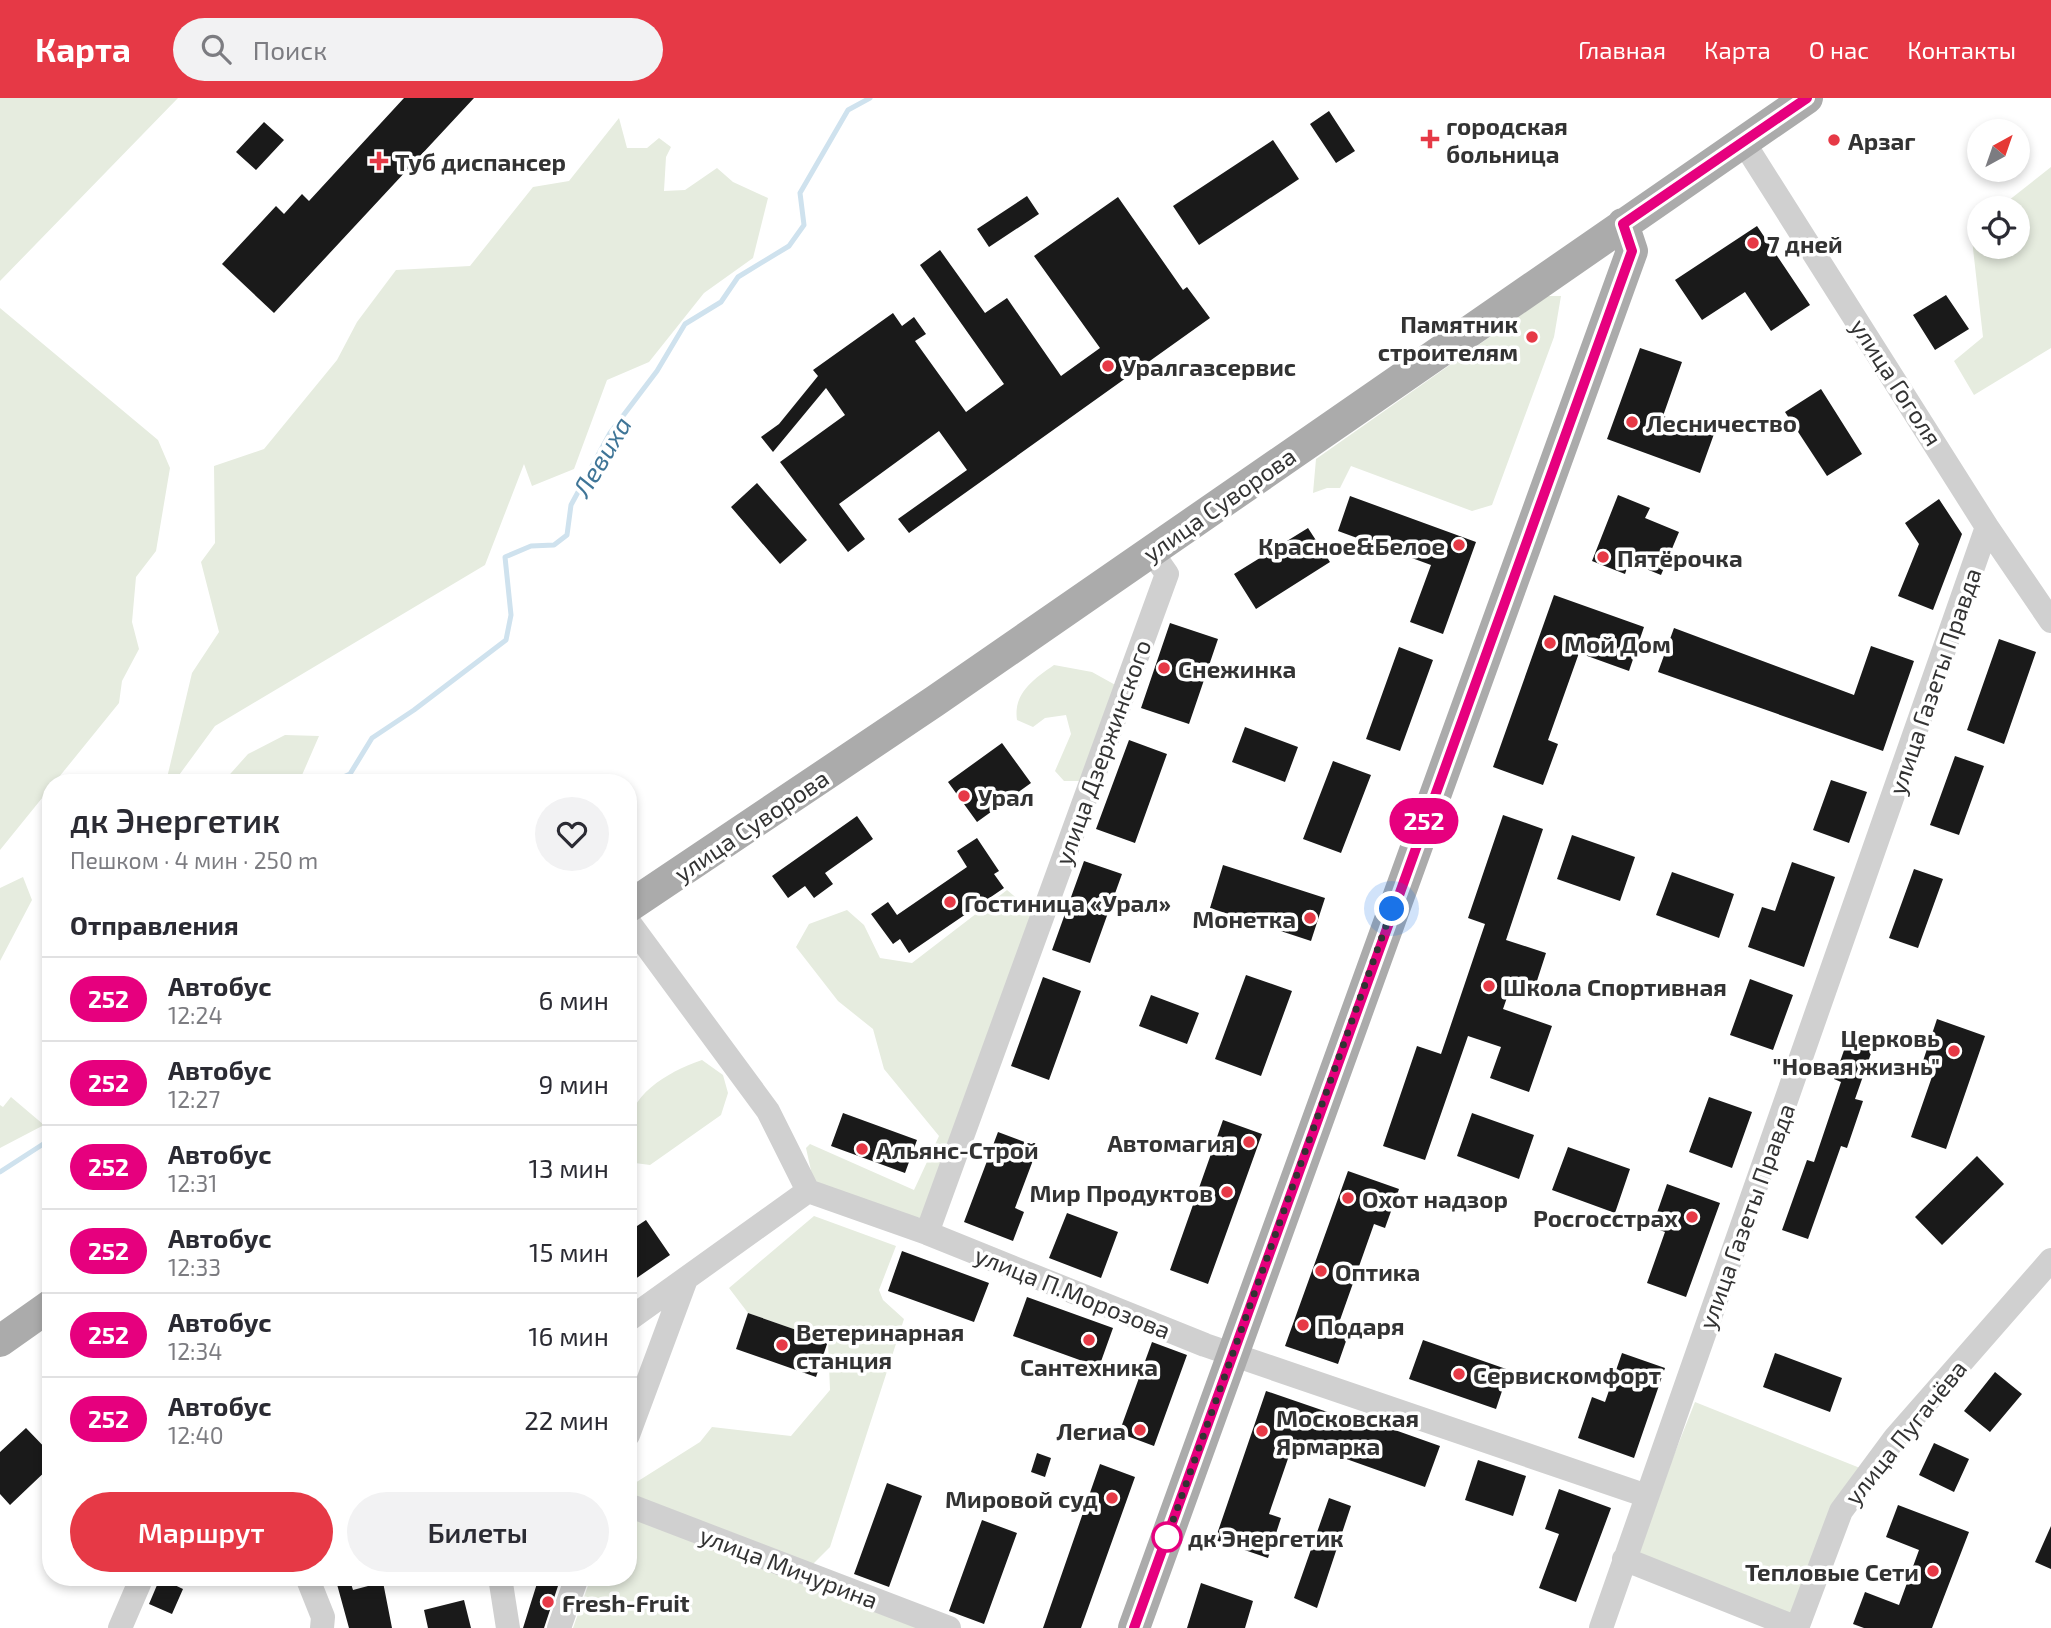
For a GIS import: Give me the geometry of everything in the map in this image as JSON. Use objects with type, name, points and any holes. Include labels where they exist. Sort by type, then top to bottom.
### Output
[{"type":"main road","name":"улица Суворова","points":[[637,901],[1151,551],[1807,98]]},
{"type":"main road","points":[[1134,1628],[1632,251],[1623,224]]},
{"type":"main road","points":[[0,1340],[42,1311]]},
{"type":"street","name":"улица Гоголя","points":[[1744,143],[1987,527],[2051,621]]},
{"type":"street","name":"улица Газеты Правда","points":[[1601,1628],[1987,527]]},
{"type":"street","name":"улица Дзержинского","points":[[927,1233],[1167,574],[1151,551]]},
{"type":"street","points":[[637,933],[768,1111],[808,1191],[637,1314]]},
{"type":"street","name":"улица П.Морозова","points":[[808,1191],[927,1233],[1232,1354],[1647,1496]]},
{"type":"street","name":"улица Пугачёва","points":[[1797,1628],[1841,1511],[1847,1502],[1895,1438],[2051,1260]]},
{"type":"street","points":[[637,1411],[686,1279]]},
{"type":"street","name":"улица Мичурина","points":[[637,1508],[949,1628]]},
{"type":"street","points":[[1624,1559],[1797,1628]]},
{"type":"street","points":[[121,1628],[138,1586]]},
{"type":"street","points":[[311,1586],[323,1617],[322,1628]]},
{"type":"street","points":[[501,1586],[508,1628]]},
{"type":"street","points":[[559,1628],[574,1586]]},
{"type":"shaded area","points":[[0,98],[178,98],[0,281]]},
{"type":"shaded area","points":[[619,118],[627,148],[647,148],[659,138],[671,147],[666,157],[664,191],[685,190],[717,168],[733,182],[768,198],[753,258],[704,293],[649,362],[607,380],[574,469],[532,486],[524,464],[485,565],[215,726],[180,774],[168,774],[192,673],[219,632],[201,562],[215,543],[214,466],[264,449],[337,360],[357,322],[396,270],[470,266],[533,187],[569,181]]},
{"type":"shaded area","points":[[2051,167],[2051,348],[1974,395],[1954,361],[1983,337],[1974,259],[2030,259],[2030,196],[2014,196]]},
{"type":"shaded area","points":[[1548,296],[1561,296],[1554,337],[1492,505],[1472,511],[1351,466],[1340,488],[1327,488],[1313,493],[1316,459]]},
{"type":"shaded area","points":[[0,308],[158,440],[170,468],[156,551],[136,577],[132,622],[139,649],[122,681],[119,703],[61,774],[42,774],[42,798],[0,850]]},
{"type":"shaded area","points":[[1054,665],[1092,672],[1119,687],[1082,781],[1064,781],[1055,771],[1071,734],[1066,715],[1045,718],[1033,727],[1017,720],[1018,702],[1022,694],[1032,681]]},
{"type":"shaded area","points":[[285,735],[319,736],[302,774],[230,774],[248,754]]},
{"type":"shaded area","points":[[23,877],[32,900],[0,961],[0,888]]},
{"type":"shaded area","points":[[1007,890],[1037,915],[924,1219],[814,1184],[806,1148],[810,1144],[914,1190],[939,1136],[884,1069],[873,1029],[838,1001],[796,947],[809,924],[847,910],[864,925],[880,958],[912,963]]},
{"type":"shaded area","points":[[702,1060],[723,1075],[728,1093],[721,1115],[650,1165],[637,1163],[637,1104],[654,1085]]},
{"type":"shaded area","points":[[11,1097],[42,1126],[0,1148],[0,1105],[3,1107]]},
{"type":"shaded area","points":[[814,1216],[896,1246],[879,1290],[883,1300],[904,1319],[830,1547],[812,1565],[639,1506],[637,1482],[700,1442],[712,1427],[791,1436],[830,1390],[828,1341],[748,1313],[729,1288]]},
{"type":"shaded area","points":[[1695,1402],[1860,1468],[1790,1615],[1635,1553]]},
{"type":"shaded area","points":[[637,1515],[947,1628],[573,1628],[588,1586],[637,1586]]},
{"type":"building","points":[[404,98],[474,98],[274,313],[222,264],[276,206],[284,214],[302,194],[309,201]]},
{"type":"building","points":[[1329,111],[1355,151],[1336,163],[1310,124]]},
{"type":"building","points":[[264,122],[284,140],[256,170],[236,152]]},
{"type":"building","points":[[1273,140],[1299,179],[1199,245],[1173,206]]},
{"type":"building","points":[[1027,196],[1039,214],[989,247],[977,229]]},
{"type":"building","points":[[1118,197],[1183,290],[1187,287],[1210,318],[909,533],[898,519],[967,470],[939,431],[839,504],[865,539],[848,552],[780,462],[845,415],[826,388],[773,452],[761,437],[779,424],[818,376],[813,370],[893,313],[902,326],[914,317],[926,334],[915,341],[966,412],[1004,384],[920,265],[940,250],[985,313],[1007,298],[1061,376],[1100,348],[1034,256]]},
{"type":"building","points":[[1757,226],[1810,305],[1771,331],[1745,292],[1702,320],[1675,280]]},
{"type":"building","points":[[1946,295],[1969,329],[1935,350],[1913,315]]},
{"type":"building","points":[[1640,348],[1682,362],[1663,416],[1714,434],[1700,473],[1607,439]]},
{"type":"building","points":[[1821,389],[1862,454],[1827,476],[1785,412]]},
{"type":"building","points":[[757,483],[807,540],[780,564],[731,507]]},
{"type":"building","points":[[1618,495],[1650,508],[1645,518],[1679,532],[1661,575],[1629,562],[1625,574],[1592,561]]},
{"type":"building","points":[[1350,496],[1476,542],[1443,634],[1410,622],[1431,565],[1338,531]]},
{"type":"building","points":[[1939,499],[1962,534],[1933,610],[1898,596],[1919,544],[1905,523]]},
{"type":"building","points":[[1308,528],[1330,562],[1256,609],[1234,574]]},
{"type":"building","points":[[1554,595],[1644,627],[1629,671],[1579,653],[1548,740],[1558,744],[1543,785],[1493,767]]},
{"type":"building","points":[[1170,623],[1218,639],[1189,724],[1141,708]]},
{"type":"building","points":[[1674,628],[1854,695],[1871,646],[1914,661],[1883,751],[1658,672]]},
{"type":"building","points":[[1999,639],[2036,652],[2004,744],[1967,730]]},
{"type":"building","points":[[1399,647],[1433,660],[1400,751],[1366,739]]},
{"type":"building","points":[[1245,727],[1298,747],[1285,782],[1232,762]]},
{"type":"building","points":[[1129,740],[1167,754],[1135,843],[1096,829]]},
{"type":"building","points":[[1002,743],[1031,783],[977,822],[948,782]]},
{"type":"building","points":[[1955,756],[1984,766],[1959,835],[1930,825]]},
{"type":"building","points":[[1333,761],[1371,775],[1341,853],[1303,839]]},
{"type":"building","points":[[1831,780],[1867,792],[1849,843],[1813,830]]},
{"type":"building","points":[[1503,815],[1543,829],[1506,940],[1546,953],[1534,990],[1512,983],[1503,1009],[1552,1026],[1529,1092],[1490,1078],[1501,1047],[1468,1036],[1425,1160],[1383,1146],[1417,1046],[1441,1054],[1485,924],[1468,918]]},
{"type":"building","points":[[857,816],[873,839],[825,873],[833,884],[814,898],[805,886],[788,898],[772,876]]},
{"type":"building","points":[[1572,835],[1635,857],[1620,901],[1557,879]]},
{"type":"building","name":"Гостиница «Урал»","points":[[977,838],[999,871],[994,874],[1004,888],[909,953],[900,939],[893,944],[871,914],[888,902],[897,915],[967,867],[957,851]]},
{"type":"building","points":[[1084,861],[1122,874],[1090,963],[1052,950]]},
{"type":"building","points":[[1792,862],[1835,877],[1804,967],[1748,947],[1762,907],[1775,911]]},
{"type":"building","points":[[1223,865],[1325,898],[1311,941],[1210,908]]},
{"type":"building","points":[[1914,869],[1943,879],[1918,948],[1889,938]]},
{"type":"building","points":[[1672,872],[1734,894],[1719,938],[1656,915]]},
{"type":"building","points":[[1246,975],[1292,991],[1261,1076],[1215,1059]]},
{"type":"building","points":[[1043,977],[1081,991],[1049,1080],[1011,1066]]},
{"type":"building","points":[[1750,979],[1793,995],[1773,1050],[1730,1035]]},
{"type":"building","points":[[1151,995],[1199,1013],[1187,1044],[1139,1026]]},
{"type":"building","points":[[1937,1019],[1985,1036],[1946,1149],[1911,1137],[1935,1068],[1922,1064]]},
{"type":"building","points":[[1850,1033],[1875,1042],[1855,1099],[1863,1101],[1847,1148],[1841,1146],[1808,1239],[1782,1230],[1807,1160],[1814,1162],[1841,1082],[1834,1079]]},
{"type":"building","points":[[1709,1097],[1752,1112],[1732,1168],[1689,1152]]},
{"type":"building","points":[[843,1113],[917,1140],[905,1173],[831,1146]]},
{"type":"building","points":[[1472,1113],[1534,1135],[1519,1179],[1457,1156]]},
{"type":"building","points":[[1223,1120],[1262,1134],[1208,1284],[1170,1270]]},
{"type":"building","points":[[998,1132],[1038,1147],[1015,1208],[1024,1212],[1013,1241],[964,1222]]},
{"type":"building","points":[[1568,1147],[1630,1169],[1615,1213],[1552,1190]]},
{"type":"building","points":[[1977,1156],[2004,1184],[1942,1245],[1915,1217]]},
{"type":"building","points":[[1348,1171],[1399,1189],[1385,1228],[1374,1224],[1340,1320],[1352,1324],[1338,1364],[1285,1346]]},
{"type":"building","points":[[1667,1184],[1720,1203],[1686,1297],[1647,1283],[1665,1232],[1652,1227]]},
{"type":"building","points":[[1067,1213],[1118,1232],[1101,1278],[1049,1258]]},
{"type":"building","points":[[646,1220],[670,1255],[637,1278],[637,1226]]},
{"type":"building","points":[[902,1251],[989,1283],[974,1322],[888,1291]]},
{"type":"building","points":[[1027,1297],[1113,1328],[1099,1367],[1013,1336]]},
{"type":"building","name":"Ветеринарная станция","points":[[748,1313],[828,1341],[816,1377],[736,1349]]},
{"type":"building","name":"Сервискомфорт","points":[[1423,1340],[1509,1370],[1496,1409],[1409,1379]]},
{"type":"building","points":[[1152,1342],[1187,1355],[1154,1446],[1119,1433]]},
{"type":"building","points":[[1622,1353],[1665,1368],[1634,1458],[1578,1438],[1592,1397],[1605,1402]]},
{"type":"building","points":[[1775,1353],[1842,1378],[1830,1412],[1763,1387]]},
{"type":"building","points":[[1995,1372],[2022,1394],[1990,1432],[1964,1411]]},
{"type":"building","points":[[1266,1391],[1342,1417],[1344,1412],[1440,1446],[1425,1487],[1307,1445],[1305,1449],[1293,1444],[1269,1514],[1281,1518],[1268,1558],[1215,1540]]},
{"type":"building","points":[[26,1428],[42,1445],[42,1475],[10,1505],[0,1494],[0,1452]]},
{"type":"building","points":[[1934,1443],[1969,1459],[1954,1492],[1919,1475]]},
{"type":"building","points":[[1037,1453],[1051,1458],[1045,1477],[1031,1472]]},
{"type":"building","points":[[1478,1460],[1526,1476],[1513,1516],[1465,1500]]},
{"type":"building","points":[[1100,1464],[1135,1477],[1081,1628],[1043,1628]]},
{"type":"building","points":[[887,1483],[922,1496],[889,1587],[854,1574]]},
{"type":"building","points":[[1559,1489],[1611,1508],[1576,1602],[1539,1588],[1559,1534],[1545,1529]]},
{"type":"building","points":[[1329,1498],[1351,1506],[1317,1608],[1294,1598]]},
{"type":"building","name":"Тепловые Сети","points":[[1898,1505],[1969,1532],[1932,1628],[1864,1628],[1853,1624],[1865,1592],[1899,1605],[1919,1550],[1886,1537]]},
{"type":"building","points":[[982,1520],[1017,1533],[984,1624],[949,1611]]},
{"type":"building","points":[[2051,1526],[2051,1569],[2035,1562]]},
{"type":"building","points":[[1201,1583],[1253,1601],[1245,1628],[1187,1628]]},
{"type":"building","points":[[157,1586],[177,1586],[183,1589],[172,1614],[149,1604]]},
{"type":"building","points":[[337,1586],[352,1586],[353,1590],[384,1586],[392,1628],[349,1628]]},
{"type":"building","points":[[536,1586],[558,1586],[544,1628],[523,1628]]},
{"type":"building","points":[[464,1600],[471,1628],[428,1628],[424,1610]]},
{"type":"waterway","name":"Левиха","points":[[350,774],[372,738],[414,710],[506,640],[511,615],[505,557],[531,546],[554,545],[567,535],[571,505],[610,433],[657,371],[685,324],[721,302],[738,277],[789,246],[804,225],[800,193],[848,110],[870,98]]},
{"type":"waterway","name":"Левиха","points":[[0,1172],[42,1145]]},
{"type":"bus line","name":"252","points":[[1134,1628],[1592,353],[1632,251],[1623,224],[1807,98]]},
{"type":"place","name":"городская больница","points":[[1430,139]]},
{"type":"place","name":"Арзаг","points":[[1834,140]]},
{"type":"place","name":"Туб диспансер","points":[[379,161]]},
{"type":"place","name":"7 дней","points":[[1753,243]]},
{"type":"place","name":"Памятник строителям","points":[[1532,337]]},
{"type":"place","name":"Уралгазсервис","points":[[1108,366]]},
{"type":"place","name":"Лесничество","points":[[1632,422]]},
{"type":"place","name":"Красное&Белое","points":[[1459,545]]},
{"type":"place","name":"Пятёрочка","points":[[1603,557]]},
{"type":"place","name":"Мой Дом","points":[[1550,643]]},
{"type":"place","name":"Снежинка","points":[[1164,668]]},
{"type":"place","name":"Урал","points":[[964,796]]},
{"type":"place","name":"Гостиница «Урал»","points":[[950,902]]},
{"type":"place","name":"Монетка","points":[[1310,918]]},
{"type":"place","name":"Школа Спортивная","points":[[1489,986]]},
{"type":"place","name":"Церковь \"Новая жизнь\"","points":[[1954,1051]]},
{"type":"place","name":"Автомагия","points":[[1249,1142]]},
{"type":"place","name":"Альянс-Строй","points":[[862,1149]]},
{"type":"place","name":"Мир Продуктов","points":[[1227,1192]]},
{"type":"place","name":"Охот надзор","points":[[1348,1198]]},
{"type":"place","name":"Росгосстрах","points":[[1692,1217]]},
{"type":"place","name":"Оптика","points":[[1321,1271]]},
{"type":"place","name":"Подаря","points":[[1303,1325]]},
{"type":"place","name":"Сантехника","points":[[1089,1340]]},
{"type":"place","name":"Ветеринарная станция","points":[[782,1345]]},
{"type":"place","name":"Сервискомфорт","points":[[1459,1374]]},
{"type":"place","name":"Легиа","points":[[1140,1430]]},
{"type":"place","name":"Московская Ярмарка","points":[[1262,1431]]},
{"type":"place","name":"Мировой суд","points":[[1112,1498]]},
{"type":"place","name":"дк Энергетик","points":[[1167,1537]]},
{"type":"place","name":"Тепловые Сети","points":[[1933,1571]]},
{"type":"place","name":"Fresh-Fruit","points":[[548,1602]]},
{"type":"route","points":[[1167,1537],[1166,1540],[1392,909]]}]
